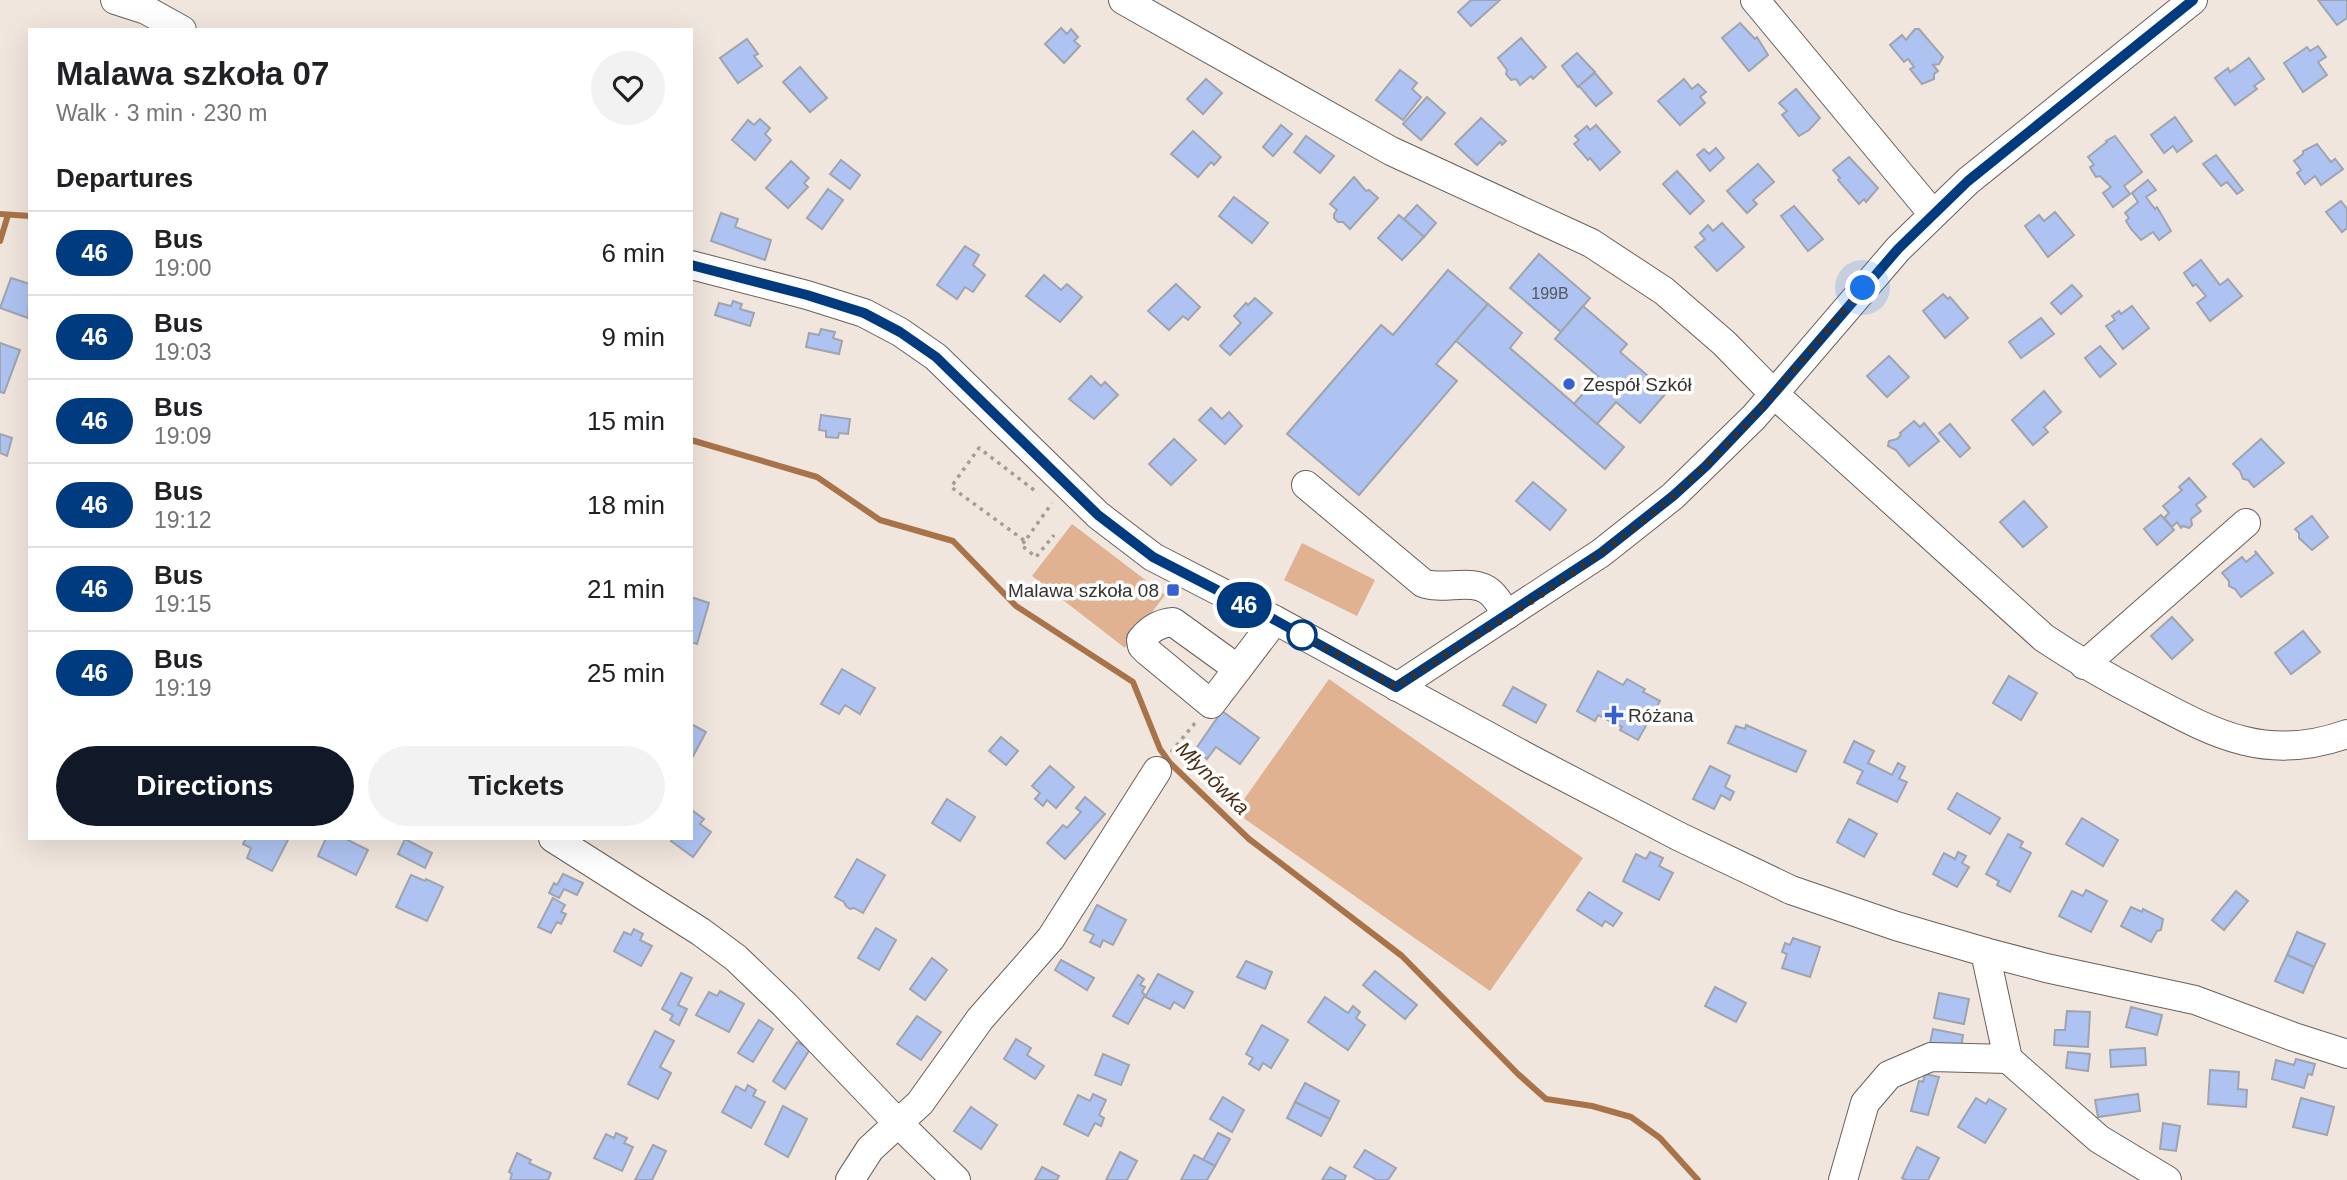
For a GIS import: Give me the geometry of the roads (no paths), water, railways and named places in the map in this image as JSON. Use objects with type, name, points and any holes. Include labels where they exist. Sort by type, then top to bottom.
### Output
[{"type":"street","points":[[115,0],[146,10],[178,28]]},
{"type":"street","points":[[1124,0],[1391,151],[1591,243],[1664,291],[2044,638],[2084,664],[2206,729],[2244,742],[2287,747],[2347,734]]},
{"type":"street","points":[[1755,0],[1934,215]]},
{"type":"street","points":[[1396,687],[1601,553],[1639,524],[1706,466],[1774,394],[1898,249],[1968,181],[2193,0]]},
{"type":"street","points":[[693,266],[807,295],[853,310],[900,332],[936,357],[1053,490],[1098,515],[1153,557],[1654,823],[1791,890],[1896,926],[1985,952],[2195,1000],[2347,1054]]},
{"type":"street","points":[[1306,485],[1423,583],[1439,587],[1468,585],[1485,589],[1507,615]]},
{"type":"street","points":[[2084,664],[2246,523]]},
{"type":"street","points":[[1238,670],[1173,622],[1162,623],[1141,640],[1147,652],[1210,704],[1238,670],[1275,620]]},
{"type":"street","points":[[850,1180],[870,1149],[920,1103],[980,1019],[1051,938],[1165,760]]},
{"type":"street","points":[[556,840],[701,932],[736,958],[956,1180]]},
{"type":"street","points":[[1985,952],[2008,1059],[2099,1139],[2167,1180]]},
{"type":"street","points":[[1843,1180],[1865,1103],[1889,1075],[1931,1057],[2008,1059]]},
{"type":"waterway","name":"Młynówka","points":[[0,214],[28,216]]},
{"type":"waterway","points":[[0,241],[8,215]]},
{"type":"waterway","name":"Młynówka","points":[[693,441],[817,477],[880,520],[953,541],[1016,606],[1133,682],[1160,749],[1170,763],[1249,839],[1402,956],[1546,1099],[1592,1106],[1631,1117],[1660,1138],[1698,1180]]},
{"type":"place","name":"Zespół Szkół","points":[[1569,384]]},
{"type":"place","name":"Malawa szkoła 08","points":[[1173,590]]},
{"type":"place","name":"Różana","points":[[1614,715]]}]
